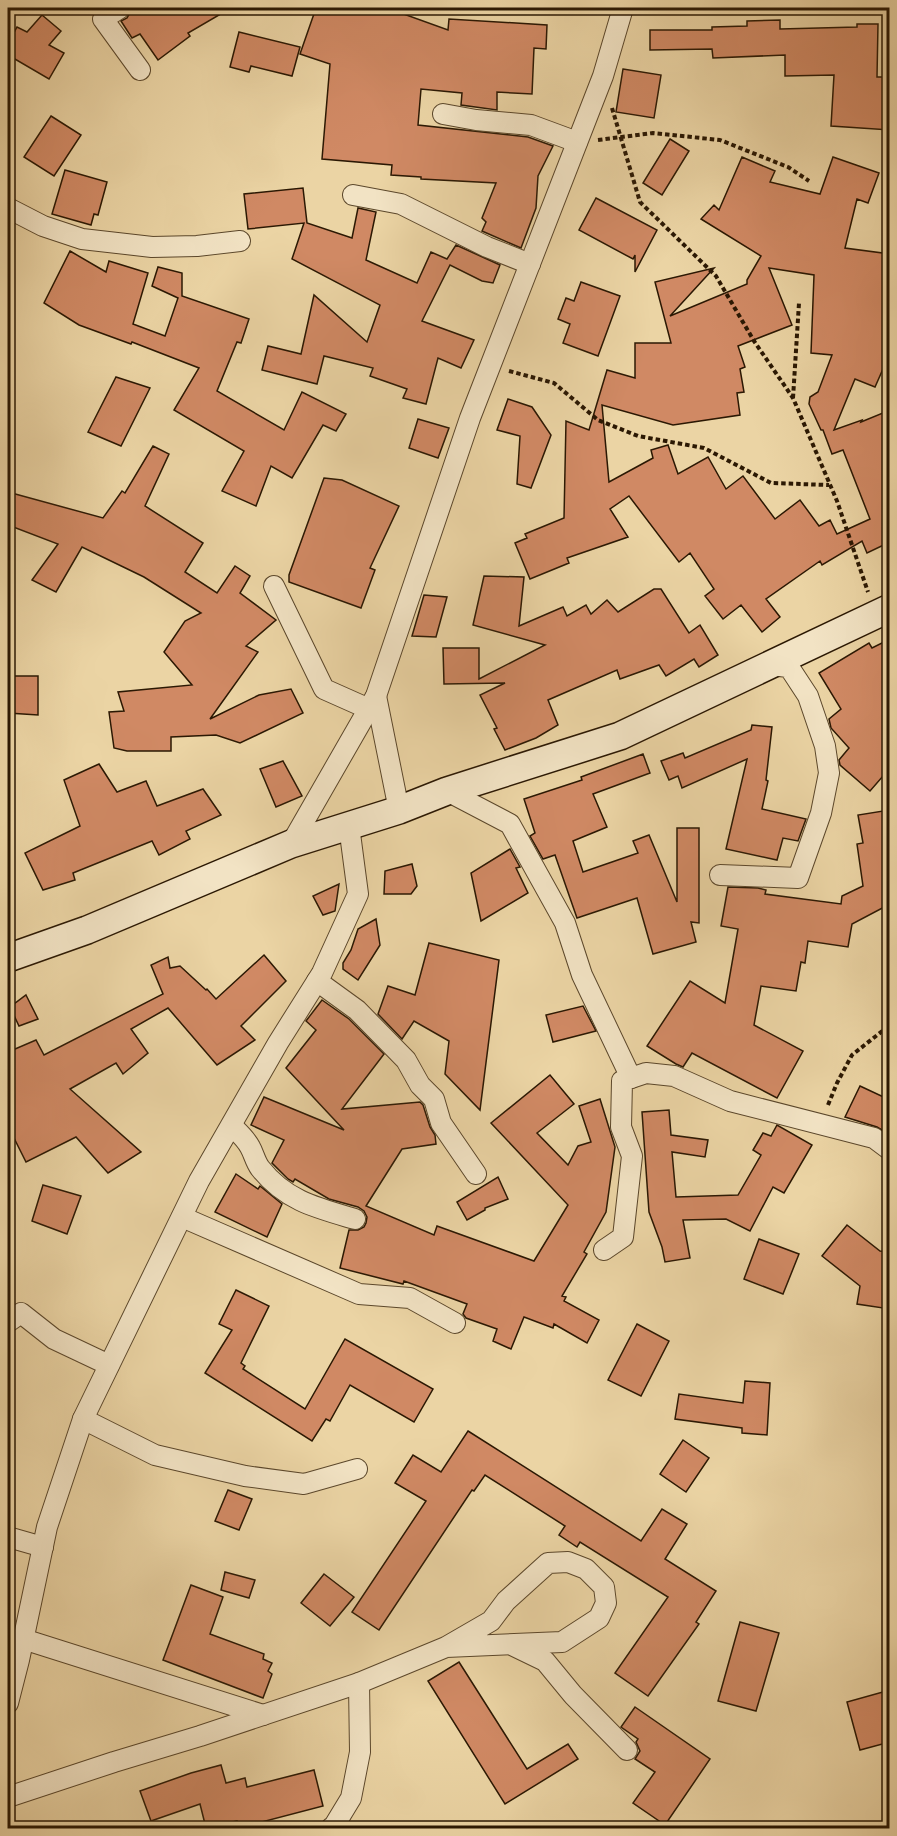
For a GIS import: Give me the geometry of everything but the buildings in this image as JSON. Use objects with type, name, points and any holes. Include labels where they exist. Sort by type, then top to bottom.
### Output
[{"type":"main road","points":[[8,958],[87,930],[291,844],[399,810],[447,791],[621,736],[768,665],[885,613]]},
{"type":"street","points":[[120,8],[103,19],[140,69]]},
{"type":"street","points":[[291,844],[372,702],[490,366],[603,76],[623,8]]},
{"type":"street","points":[[443,114],[476,120],[531,125],[577,142]]},
{"type":"street","points":[[352,195],[401,204],[487,247],[530,264]]},
{"type":"street","points":[[8,208],[43,226],[82,239],[152,247],[197,246],[240,241]]},
{"type":"street","points":[[274,586],[324,689],[372,702]]},
{"type":"street","points":[[720,875],[798,878],[821,813],[829,773],[825,746],[808,696],[789,667],[768,665]]},
{"type":"street","points":[[372,702],[399,810]]},
{"type":"street","points":[[447,791],[510,824],[565,923],[582,975],[631,1078]]},
{"type":"street","points":[[8,1703],[47,1527],[83,1419],[199,1181],[278,1043],[317,981],[358,894],[348,826]]},
{"type":"street","points":[[317,981],[357,1010],[406,1060],[420,1085],[434,1099],[441,1123],[476,1174]]},
{"type":"street","points":[[604,1250],[623,1237],[632,1155],[621,1127],[622,1081],[646,1073],[674,1076],[730,1101],[874,1138],[890,1150]]},
{"type":"street","points":[[232,1126],[249,1146],[258,1165],[275,1185],[293,1198],[355,1219]]},
{"type":"street","points":[[182,1217],[359,1294],[410,1298],[455,1323]]},
{"type":"street","points":[[8,1322],[21,1313],[54,1339],[109,1365]]},
{"type":"street","points":[[83,1419],[155,1455],[245,1476],[304,1484],[357,1469]]},
{"type":"street","points":[[8,1537],[43,1547]]},
{"type":"street","points":[[8,1797],[359,1683],[446,1647],[490,1621],[506,1601],[548,1563],[568,1562],[586,1569],[604,1587],[606,1603],[599,1618],[562,1642],[446,1647]]},
{"type":"street","points":[[8,1620],[28,1616]]},
{"type":"street","points":[[23,1639],[263,1715]]},
{"type":"street","points":[[511,1645],[545,1661],[573,1695],[627,1750]]},
{"type":"street","points":[[331,1828],[351,1798],[360,1752],[359,1683]]},
{"type":"path","points":[[603,76],[640,202],[716,276],[754,341],[794,398],[885,613]]},
{"type":"path","points":[[577,142],[653,133],[720,140],[788,167],[809,181]]},
{"type":"path","points":[[794,398],[799,303]]},
{"type":"path","points":[[490,366],[554,384],[598,420],[638,436],[704,448],[771,483],[829,485]]},
{"type":"path","points":[[821,1124],[837,1083],[852,1055],[890,1024]]}]
